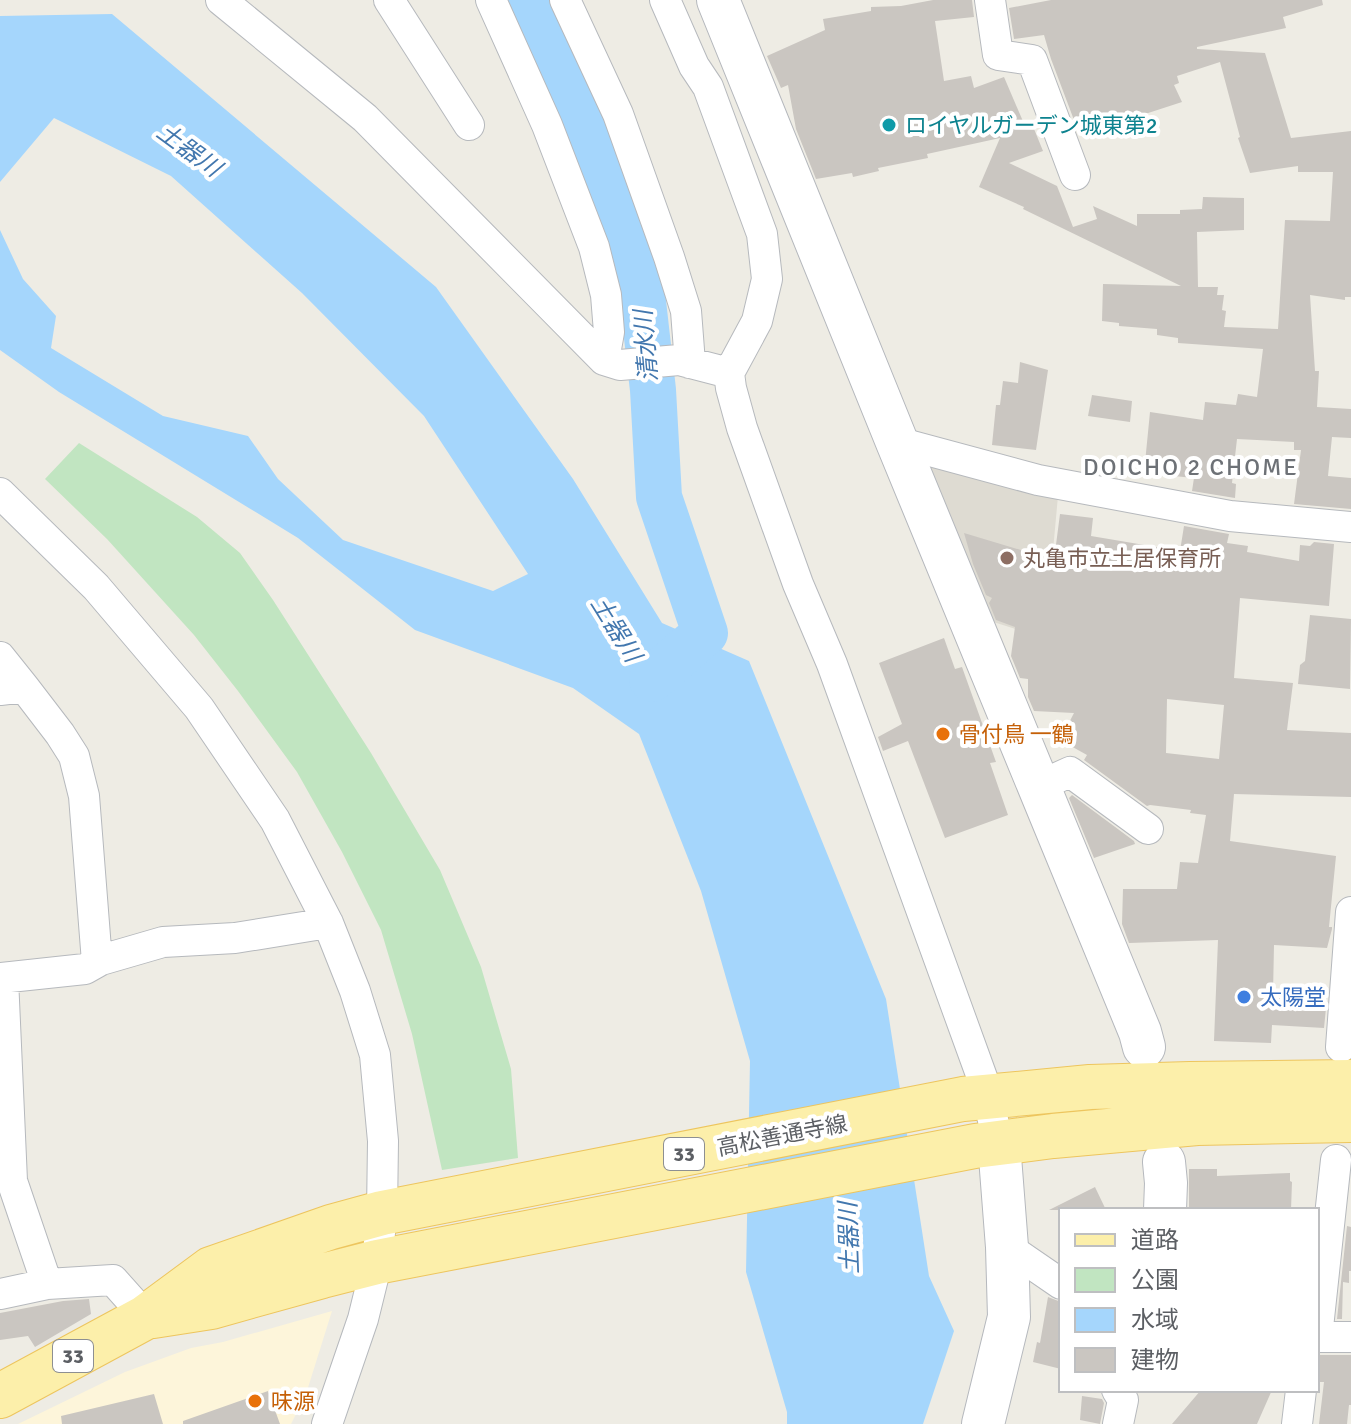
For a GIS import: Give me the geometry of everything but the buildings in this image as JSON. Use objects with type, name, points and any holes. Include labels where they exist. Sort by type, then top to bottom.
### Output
[{"type":"main road","name":"高松善通寺線","points":[[0,1396],[146,1317],[211,1269],[331,1227],[394,1210],[975,1098],[1090,1087],[1190,1084],[1346,1052]]},
{"type":"main road","name":"高松善通寺線","points":[[146,1317],[211,1307],[377,1262],[987,1145],[1197,1123],[1351,1120]]},
{"type":"street","points":[[221,0],[365,118],[612,362],[685,361],[729,373]]},
{"type":"street","points":[[389,0],[469,125]]},
{"type":"street","points":[[491,0],[547,125],[594,247],[606,295],[612,362]]},
{"type":"street","points":[[565,0],[618,114],[669,257],[686,311],[685,361]]},
{"type":"street","points":[[665,0],[694,66],[708,87],[762,234],[767,279],[757,321],[729,373],[742,428],[798,584],[832,664],[975,1098],[987,1145],[1007,1247],[1009,1317],[983,1424]]},
{"type":"street","points":[[718,0],[1144,1047]]},
{"type":"street","points":[[990,0],[998,55],[1032,60],[1075,175]]},
{"type":"street","points":[[711,95],[737,44]]},
{"type":"street","points":[[897,442],[1038,480],[1230,516],[1351,527]]},
{"type":"street","points":[[0,493],[96,587],[199,708],[275,820],[328,923],[355,991],[375,1055],[383,1141],[394,1210],[363,1319],[327,1424]]},
{"type":"street","points":[[0,657],[12,689],[60,734],[74,756],[84,796],[97,962]]},
{"type":"street","points":[[1039,786],[1070,772],[1148,829]]},
{"type":"street","points":[[1346,1052],[1351,912]]},
{"type":"street","points":[[47,1284],[12,1181],[2,978],[85,969],[101,960],[163,942],[235,938],[328,923]]},
{"type":"street","points":[[1319,1318],[1336,1160]]},
{"type":"street","points":[[1164,1162],[1165,1208]]},
{"type":"street","points":[[1007,1247],[1059,1283]]},
{"type":"street","points":[[0,1294],[47,1284],[113,1280],[146,1317]]},
{"type":"street","points":[[1319,1337],[1351,1337]]},
{"type":"street","points":[[1118,1392],[1123,1400],[1118,1424]]},
{"type":"street","points":[[1297,1424],[1301,1392]]},
{"type":"shaded area","name":"丸亀市立土居保育所","points":[[939,460],[1058,496],[1050,583],[1093,653],[987,620],[927,471]]},
{"type":"shaded area","points":[[332,1311],[306,1394],[291,1424],[18,1424],[125,1372],[191,1348]]},
{"type":"green space","points":[[79,443],[197,517],[240,553],[371,753],[440,870],[481,967],[511,1069],[518,1158],[442,1170],[412,1034],[381,930],[297,772],[238,691],[194,635],[107,539],[45,479]]},
{"type":"water","name":"土器川","points":[[112,14],[436,287],[573,479],[662,623],[749,661],[886,999],[929,1276],[954,1331],[923,1424],[787,1424],[787,1412],[746,1272],[750,1061],[701,891],[639,734],[573,688],[415,630],[298,538],[59,392],[0,350],[0,230],[23,279],[56,316],[51,348],[163,416],[248,436],[278,479],[343,540],[493,591],[528,574],[424,416],[302,293],[171,176],[54,118],[0,182],[0,16]]},
{"type":"waterway","name":"清水川","points":[[525,0],[625,221],[640,275],[653,390],[659,497],[705,633],[652,679]]},
{"type":"place","name":"ロイヤルガーデン城東第2","points":[[889,125]]},
{"type":"place","name":"丸亀市立土居保育所","points":[[1007,558]]},
{"type":"place","name":"骨付鳥 一鶴","points":[[943,734]]},
{"type":"place","name":"太陽堂","points":[[1244,997]]},
{"type":"place","name":"味源","points":[[255,1401]]},
{"type":"district","name":"DOICHO 2 CHOME","points":[[1191,467]]}]
